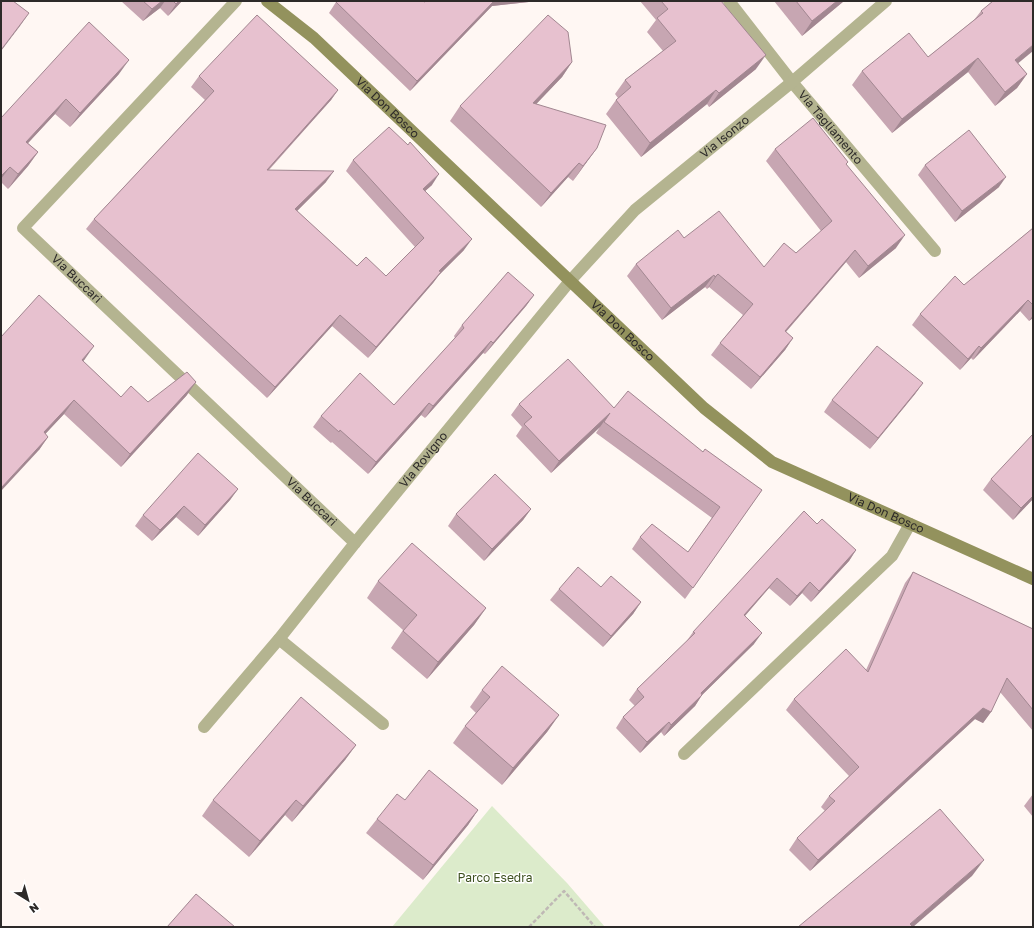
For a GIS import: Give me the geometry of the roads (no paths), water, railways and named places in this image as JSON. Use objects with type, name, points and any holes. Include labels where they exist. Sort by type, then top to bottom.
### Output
[{"type":"street","name":"Via Buccari","points":[[236,1],[23,228],[355,543]]},
{"type":"street","name":"Via Don Bosco","points":[[267,1],[314,38],[704,408],[772,462],[1033,579]]},
{"type":"street","name":"Via Tagliamento","points":[[729,1],[792,82],[935,251]]},
{"type":"street","name":"Via Isonzo","points":[[570,281],[635,210],[792,82],[886,1]]},
{"type":"street","name":"Via Rovigno","points":[[204,727],[279,639],[355,543],[570,281]]},
{"type":"street","points":[[684,754],[892,556],[910,524]]},
{"type":"street","points":[[279,639],[383,724]]},
{"type":"park label","name":"Parco Esedra","points":[[495,878]]}]
